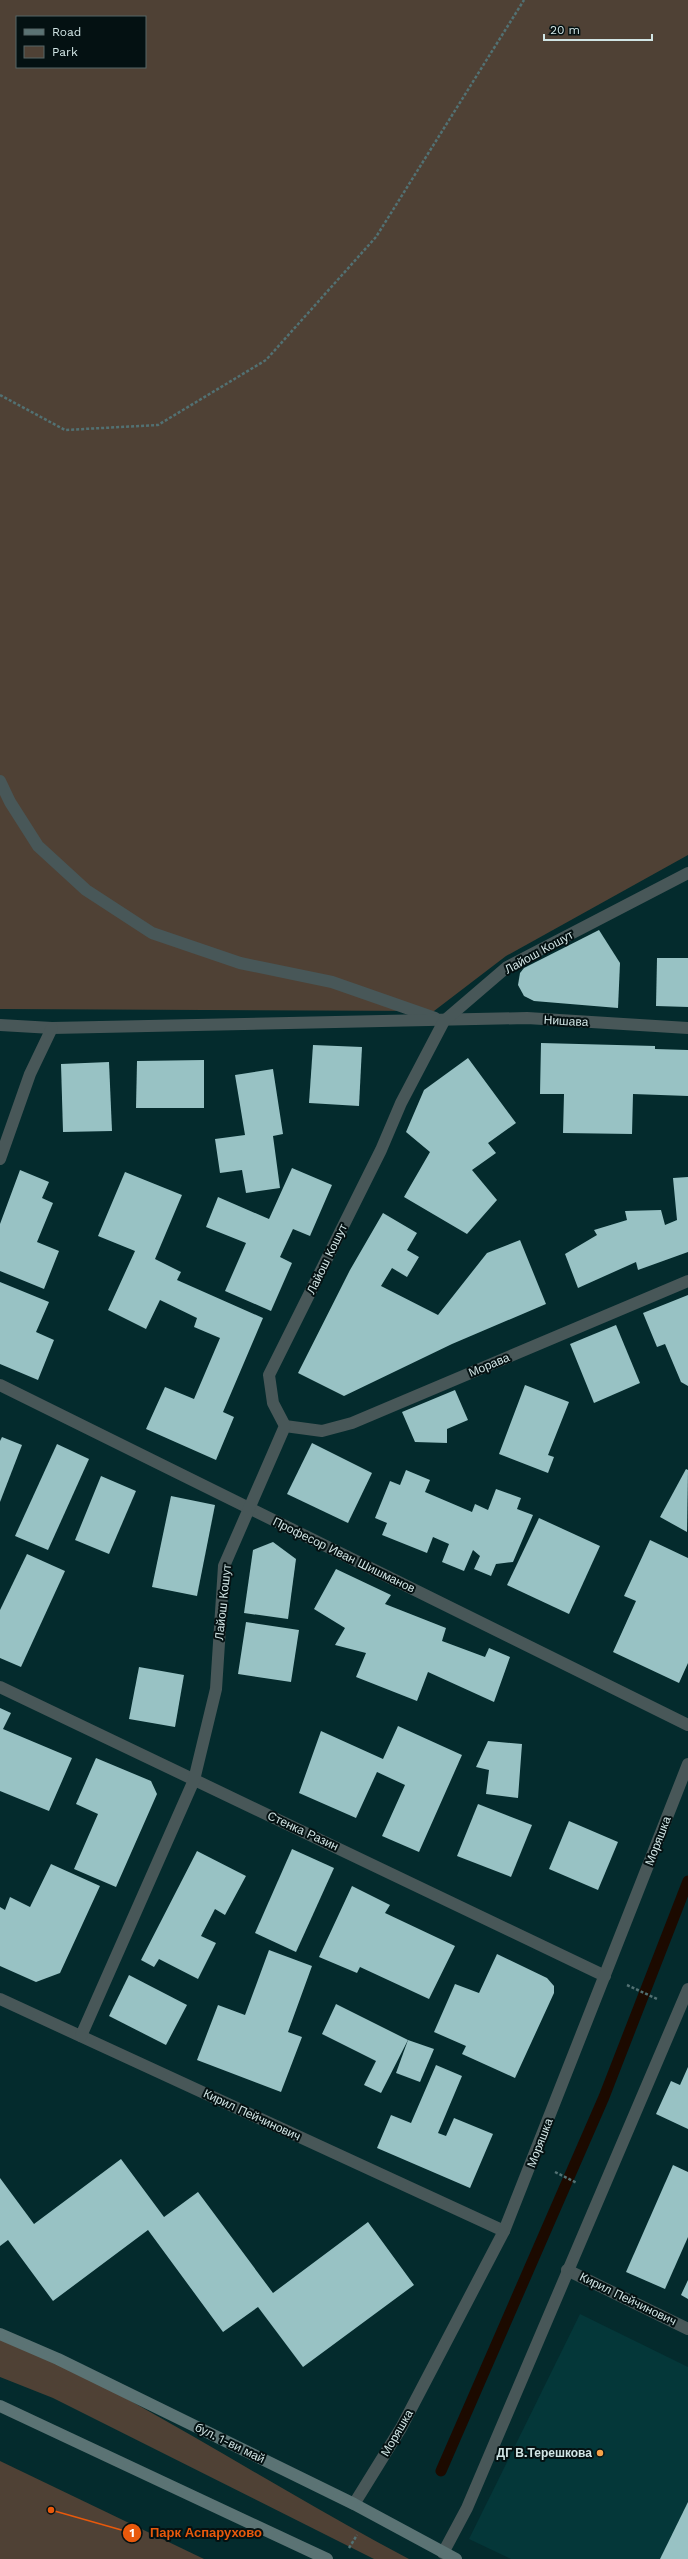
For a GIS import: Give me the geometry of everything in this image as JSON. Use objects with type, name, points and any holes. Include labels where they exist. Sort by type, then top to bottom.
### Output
[{"type":"main road","name":"бул. 1-ви май","points":[[0,2334],[58,2359],[354,2504],[456,2559]]},
{"type":"main road","points":[[0,2406],[327,2559]]},
{"type":"street","points":[[0,781],[10,802],[38,846],[86,890],[152,933],[240,963],[332,982],[444,1021]]},
{"type":"street","name":"Лайош Кошут","points":[[81,2036],[194,1780],[216,1689],[224,1566],[286,1426],[273,1403],[269,1375],[381,1150],[401,1103],[444,1021],[507,967],[688,873]]},
{"type":"street","name":"Нишава","points":[[0,1025],[52,1028],[444,1021],[527,1018],[688,1028]]},
{"type":"street","points":[[0,1159],[30,1074],[52,1028]]},
{"type":"street","name":"Морава","points":[[286,1426],[322,1431],[352,1423],[688,1281]]},
{"type":"street","name":"Професор Иван Шишманов","points":[[0,1385],[688,1725]]},
{"type":"street","name":"Стенка Разин","points":[[0,1687],[605,1976]]},
{"type":"street","name":"Моряшка","points":[[354,2504],[401,2428],[504,2231],[688,1764]]},
{"type":"street","points":[[443,2553],[467,2508],[600,2194],[684,2011],[688,1989]]},
{"type":"street","name":"Кирил Пейчинович","points":[[0,1999],[504,2231]]},
{"type":"street","name":"Кирил Пейчинович","points":[[567,2270],[688,2329]]},
{"type":"path","points":[[0,395],[65,430],[158,425],[266,360],[376,237],[524,0]]},
{"type":"path","points":[[605,1976],[684,2011]]},
{"type":"path","points":[[532,2162],[600,2194]]},
{"type":"shaded area","name":"ДГ В.Терешкова","points":[[580,2314],[688,2367],[688,2559],[511,2559],[469,2539]]},
{"type":"green space","points":[[0,0],[688,0],[688,855],[506,956],[434,1011],[0,1009]]},
{"type":"green space","points":[[0,2334],[104,2386],[307,2503],[409,2559],[374,2559],[53,2398],[0,2377]]},
{"type":"green space","points":[[0,2461],[204,2559],[0,2559]]},
{"type":"building","points":[[599,930],[620,963],[618,1008],[534,1001],[524,996],[518,985],[520,973],[524,968]]},
{"type":"building","points":[[657,958],[688,958],[688,1007],[656,1006]]},
{"type":"building","points":[[541,1043],[655,1046],[655,1049],[688,1050],[688,1096],[633,1094],[632,1134],[563,1133],[564,1094],[540,1094]]},
{"type":"building","points":[[313,1045],[362,1047],[359,1106],[309,1103]]},
{"type":"building","points":[[468,1058],[516,1123],[488,1143],[496,1153],[472,1170],[497,1200],[467,1234],[404,1197],[430,1152],[406,1132],[424,1090]]},
{"type":"building","points":[[204,1060],[204,1108],[136,1108],[137,1061]]},
{"type":"building","points":[[109,1062],[112,1131],[63,1132],[61,1064]]},
{"type":"building","points":[[273,1069],[283,1134],[273,1136],[280,1188],[246,1193],[242,1170],[220,1173],[215,1139],[245,1135],[235,1075]]},
{"type":"building","points":[[292,1168],[332,1185],[310,1236],[293,1229],[280,1257],[292,1263],[271,1311],[225,1291],[246,1243],[206,1227],[218,1197],[269,1219]]},
{"type":"building","points":[[20,1170],[49,1182],[42,1198],[53,1203],[37,1242],[59,1251],[44,1289],[0,1271],[0,1224]]},
{"type":"building","points":[[125,1172],[182,1195],[155,1259],[181,1272],[177,1280],[263,1318],[223,1412],[234,1417],[216,1460],[146,1429],[165,1387],[194,1399],[220,1338],[194,1327],[197,1318],[160,1300],[146,1329],[108,1310],[135,1251],[98,1236]]},
{"type":"building","points":[[688,1177],[688,1252],[638,1270],[636,1262],[578,1288],[565,1254],[597,1235],[594,1230],[627,1220],[625,1211],[661,1210],[665,1225],[677,1220],[673,1178]]},
{"type":"building","points":[[383,1213],[417,1233],[407,1250],[419,1257],[407,1277],[392,1268],[381,1286],[438,1315],[487,1253],[520,1240],[546,1304],[452,1344],[344,1396],[298,1373],[350,1270]]},
{"type":"building","points":[[0,1282],[49,1302],[36,1332],[54,1340],[38,1380],[0,1364]]},
{"type":"building","points":[[688,1295],[688,1386],[681,1382],[665,1344],[657,1347],[643,1313]]},
{"type":"building","points":[[616,1325],[640,1383],[594,1403],[570,1344]]},
{"type":"building","points":[[525,1385],[569,1402],[548,1455],[554,1457],[548,1473],[499,1454]]},
{"type":"building","points":[[455,1390],[468,1420],[447,1429],[447,1443],[415,1442],[402,1412]]},
{"type":"building","points":[[2,1437],[22,1445],[0,1502],[0,1441]]},
{"type":"building","points":[[312,1443],[372,1473],[348,1523],[287,1494]]},
{"type":"building","points":[[57,1444],[89,1459],[48,1550],[15,1536]]},
{"type":"building","points":[[686,1469],[688,1470],[687,1532],[660,1517]]},
{"type":"building","points":[[406,1470],[430,1480],[425,1492],[472,1512],[475,1504],[488,1510],[496,1489],[521,1498],[517,1509],[533,1515],[513,1562],[496,1564],[491,1576],[474,1569],[480,1556],[473,1550],[464,1571],[442,1562],[449,1544],[433,1537],[427,1553],[382,1535],[387,1523],[375,1518],[390,1481],[400,1485]]},
{"type":"building","points":[[101,1476],[136,1491],[109,1554],[75,1540]]},
{"type":"building","points":[[171,1496],[215,1505],[197,1596],[152,1587]]},
{"type":"building","points":[[539,1518],[600,1546],[569,1614],[507,1585]]},
{"type":"building","points":[[650,1540],[688,1558],[688,1663],[679,1683],[613,1652],[636,1601],[624,1596]]},
{"type":"building","points":[[273,1542],[296,1559],[288,1619],[244,1613],[253,1550]]},
{"type":"building","points":[[27,1554],[65,1571],[21,1667],[0,1658],[0,1610]]},
{"type":"building","points":[[336,1569],[391,1595],[385,1604],[446,1628],[442,1641],[485,1657],[489,1648],[510,1657],[494,1702],[428,1672],[417,1701],[356,1677],[366,1653],[335,1645],[345,1628],[314,1609]]},
{"type":"building","points":[[246,1622],[299,1630],[291,1682],[238,1674]]},
{"type":"building","points":[[139,1667],[184,1675],[175,1727],[129,1719]]},
{"type":"building","points":[[0,1708],[11,1713],[3,1729],[72,1758],[49,1811],[0,1791]]},
{"type":"building","points":[[398,1726],[462,1755],[419,1852],[382,1836],[405,1785],[377,1772],[356,1818],[299,1793],[321,1731],[383,1759]]},
{"type":"building","points":[[488,1741],[522,1744],[518,1798],[486,1794],[489,1770],[476,1767]]},
{"type":"building","points":[[96,1758],[151,1781],[157,1794],[116,1887],[74,1869],[98,1814],[76,1804]]},
{"type":"building","points":[[478,1804],[532,1825],[511,1877],[457,1856]]},
{"type":"building","points":[[569,1821],[618,1842],[598,1890],[549,1869]]},
{"type":"building","points":[[292,1849],[334,1868],[296,1952],[255,1933]]},
{"type":"building","points":[[197,1851],[246,1876],[225,1915],[215,1909],[201,1936],[216,1943],[198,1979],[159,1959],[154,1967],[141,1960]]},
{"type":"building","points":[[51,1864],[100,1886],[60,1973],[36,1982],[0,1966],[0,1907],[5,1910],[10,1897],[30,1907]]},
{"type":"building","points":[[352,1886],[390,1905],[385,1913],[455,1946],[429,1999],[360,1967],[357,1973],[319,1957]]},
{"type":"building","points":[[269,1950],[312,1966],[288,2032],[302,2037],[281,2092],[197,2060],[218,2005],[245,2015]]},
{"type":"building","points":[[497,1954],[547,1978],[554,1986],[554,1993],[515,2078],[462,2054],[466,2046],[434,2032],[455,1984],[479,1993]]},
{"type":"building","points":[[129,1975],[187,2005],[166,2045],[109,2016]]},
{"type":"building","points":[[336,2004],[408,2040],[381,2093],[364,2085],[376,2061],[322,2034]]},
{"type":"building","points":[[408,2040],[434,2049],[420,2082],[396,2073]]},
{"type":"building","points":[[436,2065],[462,2076],[438,2133],[446,2136],[454,2118],[493,2134],[470,2188],[377,2148],[391,2115],[411,2123]]},
{"type":"building","points":[[688,2067],[688,2129],[656,2114],[671,2081],[680,2085]]},
{"type":"building","points":[[121,2159],[164,2217],[198,2192],[273,2293],[368,2222],[414,2285],[303,2367],[258,2307],[223,2332],[148,2230],[53,2301],[8,2240],[0,2246],[0,2178],[34,2224]]},
{"type":"building","points":[[673,2165],[688,2172],[688,2237],[665,2289],[626,2272]]},
{"type":"building","points":[[688,2280],[688,2299],[681,2295]]},
{"type":"building","points":[[688,2502],[688,2559],[660,2559]]},
{"type":"waterway","points":[[441,2471],[604,2097],[688,1881]]},
{"type":"place","name":"ДГ В.Терешкова","points":[[600,2453]]},
{"type":"place","name":"Парк Аспарухово","points":[[51,2510]]}]
